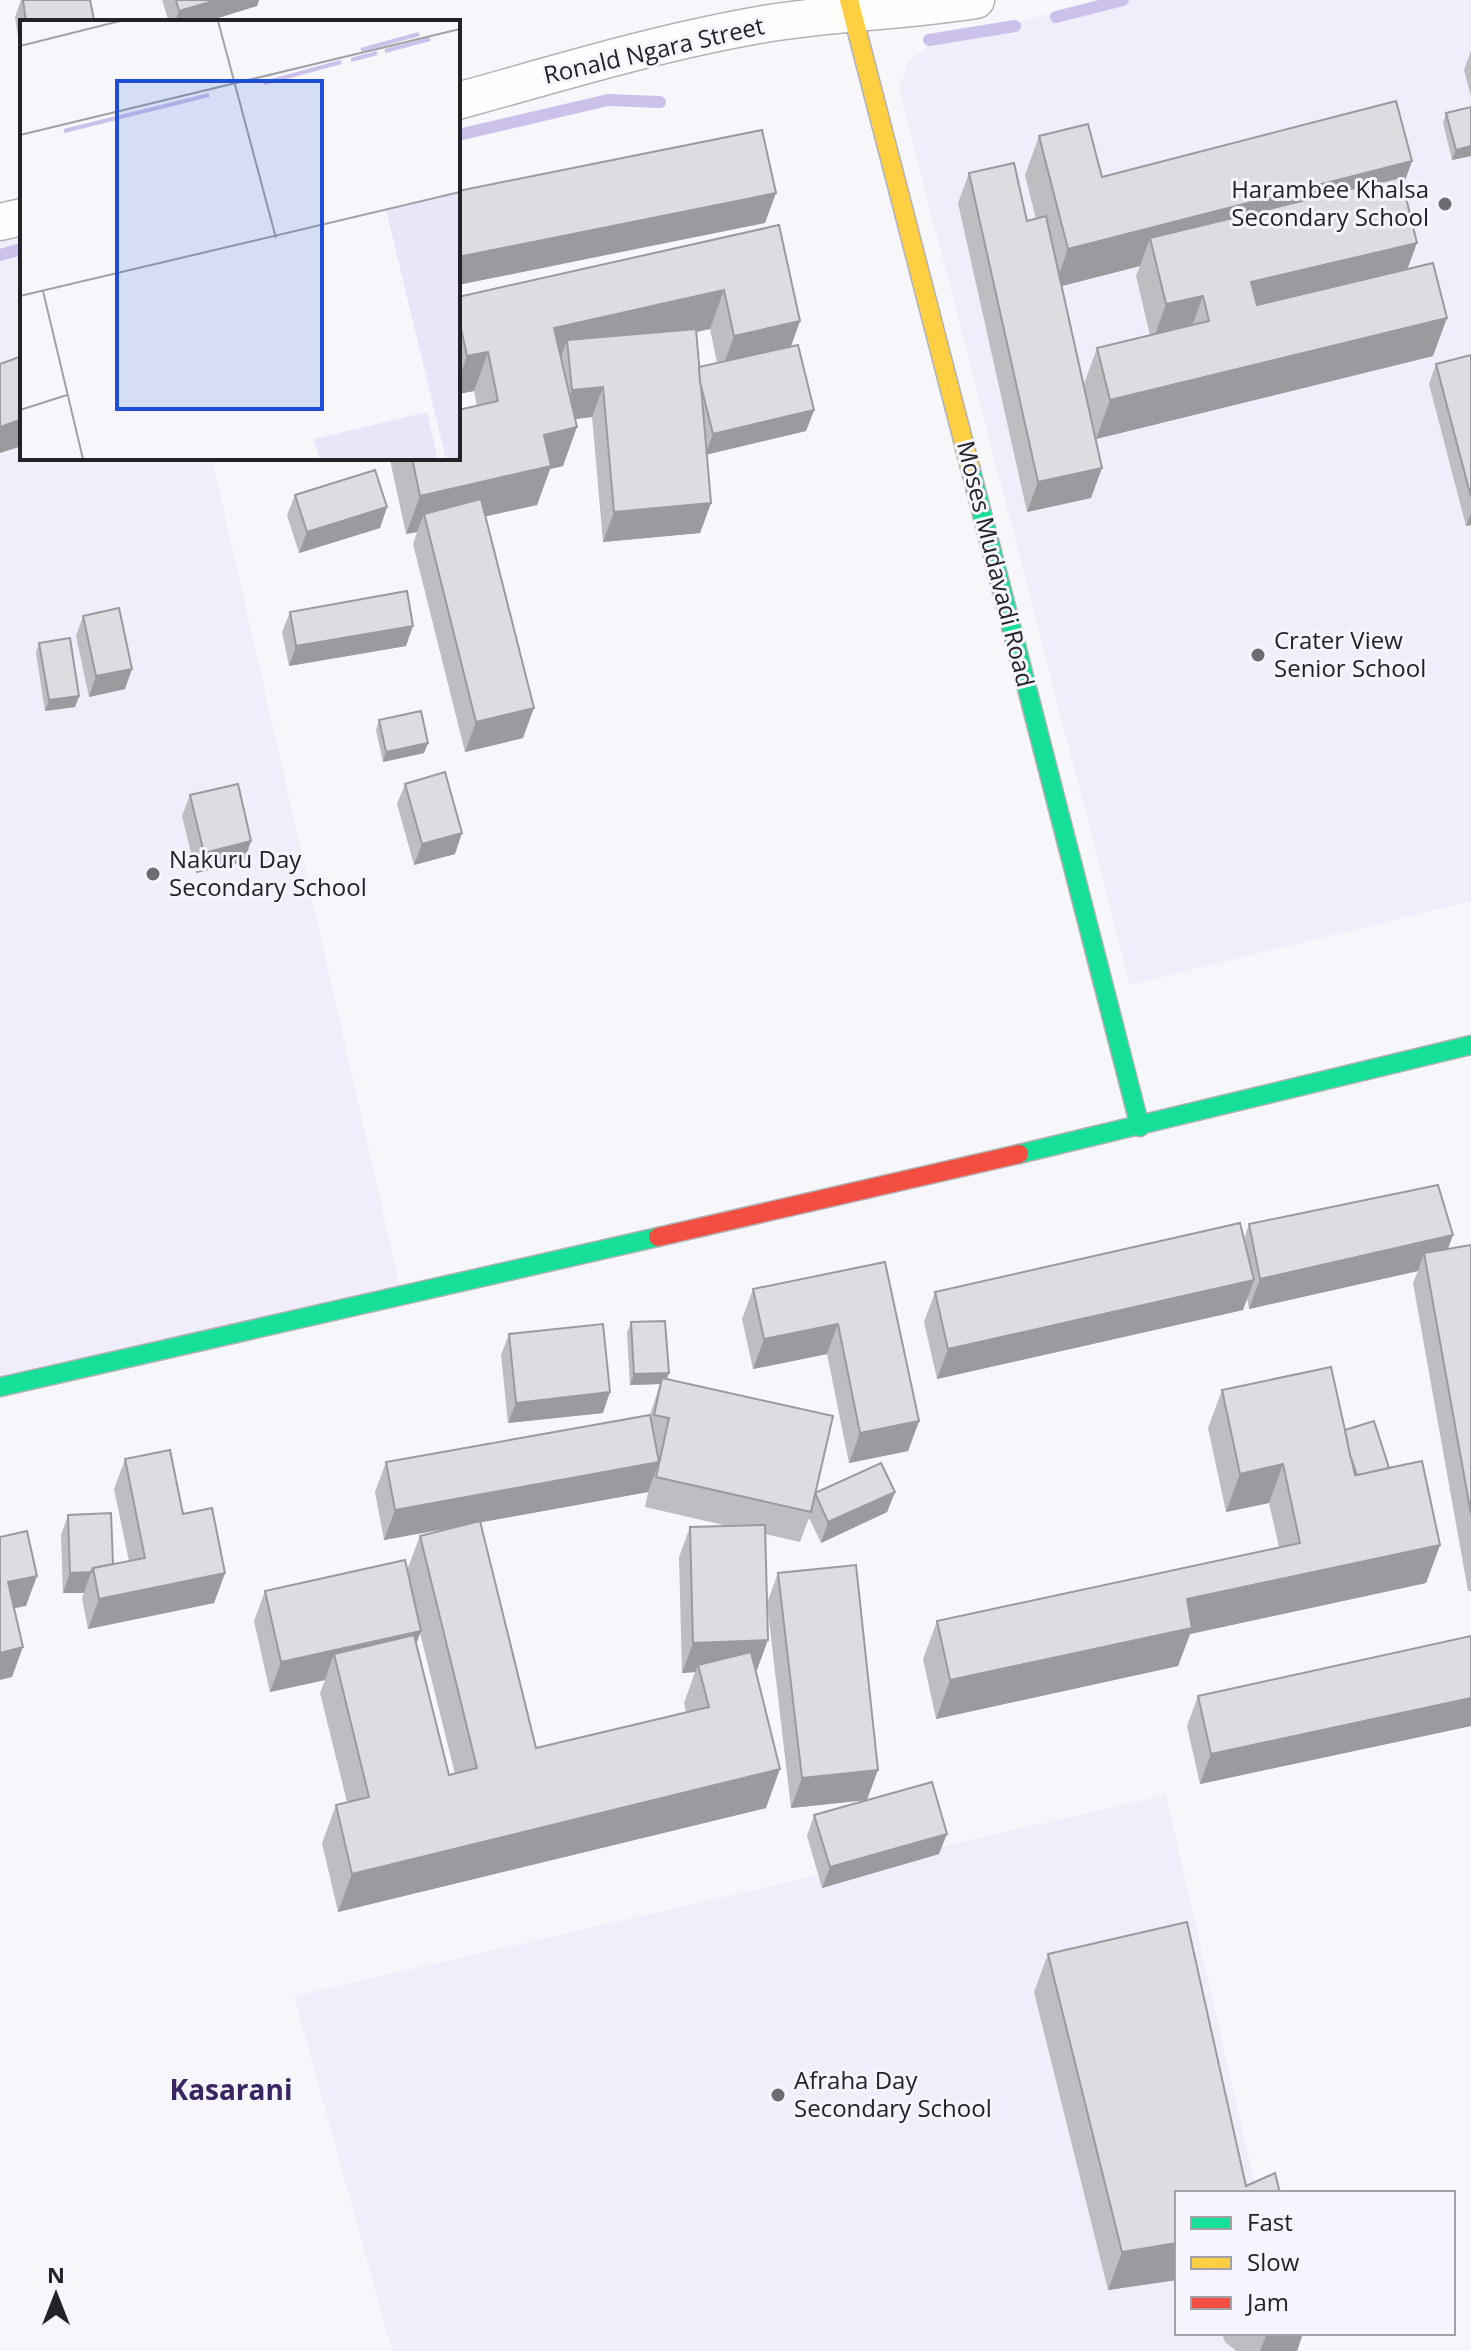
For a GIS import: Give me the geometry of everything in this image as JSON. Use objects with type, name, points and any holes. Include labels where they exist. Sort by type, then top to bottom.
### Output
[{"type":"street","name":"Ronald Ngara Street","points":[[460,100],[638,51],[851,6],[936,6],[976,0]]},
{"type":"street","name":"Moses Mudavadi Road","points":[[851,6],[1140,1127]]},
{"type":"street","points":[[0,222],[20,217]]},
{"type":"street","points":[[0,1387],[1140,1127],[1471,1045]]},
{"type":"shaded area","name":"Crater View Senior School","points":[[1108,0],[1471,0],[1471,901],[1130,985],[899,89],[908,62],[934,41]]},
{"type":"shaded area","name":"Nakuru Day Secondary School","points":[[20,214],[20,460],[212,460],[401,1291],[0,1382],[0,219]]},
{"type":"shaded area","name":"Afraha Day Secondary School","points":[[1166,1795],[1257,2191],[1175,2191],[1175,2335],[1289,2335],[1293,2351],[392,2351],[294,1996]]},
{"type":"building","points":[[23,0],[90,0],[94,20],[26,20]]},
{"type":"building","points":[[176,0],[217,0],[179,11]]},
{"type":"building","points":[[1396,101],[1412,161],[1068,249],[1039,136],[1088,124],[1102,177]]},
{"type":"building","points":[[1471,107],[1471,146],[1456,150],[1446,113]]},
{"type":"building","points":[[762,130],[776,193],[460,257],[460,191]]},
{"type":"building","points":[[1014,163],[1027,221],[1046,216],[1102,468],[1038,482],[969,173]]},
{"type":"building","points":[[1401,177],[1417,243],[1251,282],[1257,305],[1433,263],[1447,318],[1110,400],[1097,348],[1209,321],[1203,296],[1166,304],[1150,238]]},
{"type":"building","points":[[779,225],[800,321],[734,336],[724,290],[554,328],[577,427],[544,435],[551,466],[420,496],[412,460],[460,460],[460,410],[498,401],[488,352],[467,356],[460,324],[460,297]]},
{"type":"building","points":[[696,329],[711,503],[614,512],[603,387],[572,390],[567,340]]},
{"type":"building","points":[[798,345],[814,410],[713,434],[699,367]]},
{"type":"building","points":[[1471,355],[1471,497],[1436,364]]},
{"type":"building","points":[[20,357],[20,420],[0,427],[0,364]]},
{"type":"building","points":[[375,470],[387,507],[307,532],[295,495]]},
{"type":"building","points":[[481,499],[534,708],[476,722],[424,514]]},
{"type":"building","points":[[407,591],[413,626],[296,646],[290,612]]},
{"type":"building","points":[[119,608],[132,669],[96,676],[83,616]]},
{"type":"building","points":[[70,638],[79,696],[49,700],[39,643]]},
{"type":"building","points":[[421,711],[428,743],[386,752],[379,720]]},
{"type":"building","points":[[445,772],[462,833],[422,844],[405,784]]},
{"type":"building","points":[[238,784],[251,841],[204,853],[190,795]]},
{"type":"building","points":[[1438,1185],[1453,1235],[1260,1279],[1249,1224]]},
{"type":"building","points":[[1240,1223],[1254,1280],[948,1349],[935,1292]]},
{"type":"building","points":[[1471,1245],[1471,1514],[1424,1253]]},
{"type":"building","points":[[885,1262],[919,1421],[860,1433],[838,1324],[764,1339],[753,1289]]},
{"type":"building","points":[[665,1321],[669,1373],[634,1374],[631,1322]]},
{"type":"building","points":[[603,1324],[610,1392],[516,1403],[509,1334]]},
{"type":"building","points":[[1331,1367],[1355,1475],[1422,1461],[1440,1545],[1187,1599],[1192,1628],[950,1680],[937,1621],[1300,1543],[1283,1464],[1240,1474],[1222,1390]]},
{"type":"building","points":[[662,1378],[833,1416],[811,1512],[656,1477],[669,1418],[654,1415]]},
{"type":"building","points":[[650,1415],[659,1462],[395,1510],[386,1462]]},
{"type":"building","points":[[1374,1421],[1389,1468],[1357,1475],[1345,1430]]},
{"type":"building","points":[[170,1450],[183,1514],[212,1508],[225,1573],[99,1599],[93,1568],[145,1558],[125,1459]]},
{"type":"building","points":[[881,1463],[895,1492],[828,1522],[815,1493]]},
{"type":"building","points":[[111,1513],[113,1564],[93,1568],[91,1572],[70,1573],[68,1515]]},
{"type":"building","points":[[480,1521],[536,1748],[709,1707],[698,1665],[751,1652],[780,1769],[352,1874],[336,1805],[369,1797],[334,1654],[414,1635],[449,1775],[477,1768],[420,1536]]},
{"type":"building","points":[[765,1525],[768,1640],[693,1643],[690,1527]]},
{"type":"building","points":[[27,1531],[37,1576],[8,1582],[23,1647],[0,1653],[0,1537]]},
{"type":"building","points":[[405,1560],[421,1631],[281,1662],[265,1591]]},
{"type":"building","points":[[856,1565],[878,1770],[802,1778],[778,1573]]},
{"type":"building","points":[[1471,1636],[1471,1698],[1211,1754],[1198,1696]]},
{"type":"building","points":[[932,1782],[947,1834],[830,1867],[814,1815]]},
{"type":"building","points":[[1187,1922],[1246,2186],[1275,2173],[1280,2191],[1175,2191],[1175,2243],[1122,2252],[1048,1954]]},
{"type":"waterway","points":[[1056,17],[1123,0]]},
{"type":"waterway","points":[[929,40],[1015,26]]},
{"type":"waterway","points":[[460,135],[608,100],[660,102]]},
{"type":"waterway","points":[[0,255],[20,250]]},
{"type":"traffic: fast","points":[[970,467],[1140,1127]]},
{"type":"traffic: fast","points":[[1019,1154],[1471,1045]]},
{"type":"traffic: fast","points":[[0,1387],[658,1237]]},
{"type":"traffic: slow","points":[[849,0],[970,467]]},
{"type":"traffic: jam","points":[[658,1237],[1019,1154]]},
{"type":"place","name":"Harambee Khalsa Secondary School","points":[[1445,204]]},
{"type":"place","name":"Crater View Senior School","points":[[1258,655]]},
{"type":"place","name":"Nakuru Day Secondary School","points":[[153,874]]},
{"type":"place","name":"Afraha Day Secondary School","points":[[778,2095]]},
{"type":"district","name":"Kasarani","points":[[231,2090]]}]
